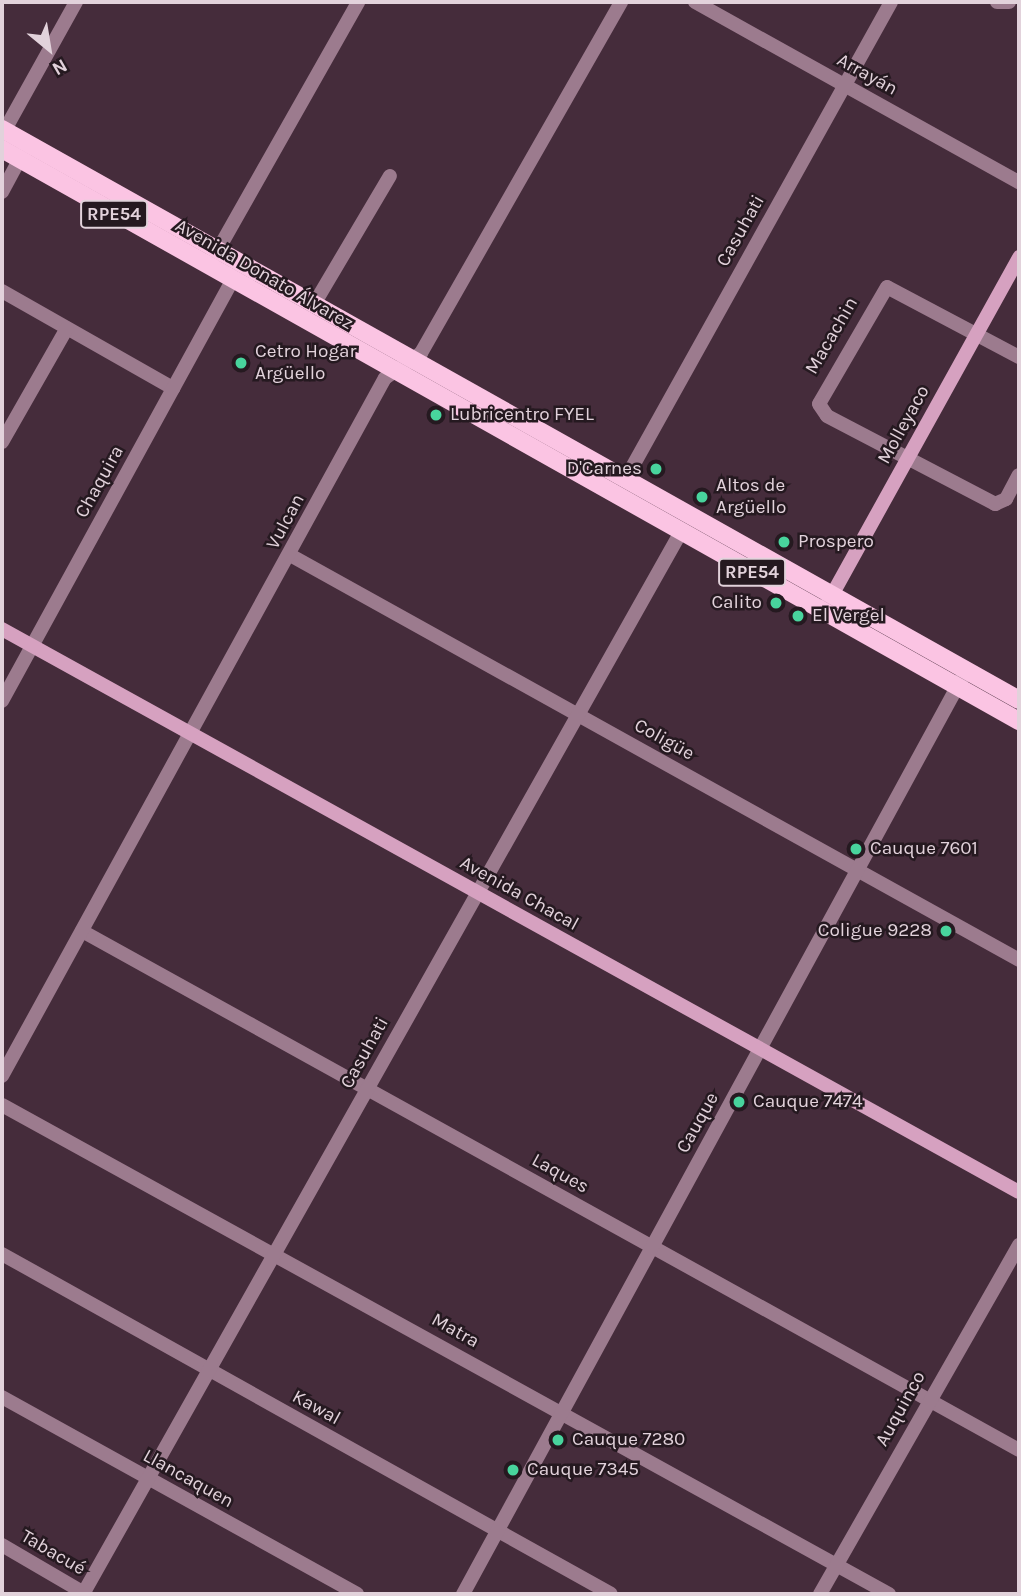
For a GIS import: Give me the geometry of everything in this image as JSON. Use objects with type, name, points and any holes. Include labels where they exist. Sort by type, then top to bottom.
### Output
[{"type":"main road","name":"Avenida Donato Álvarez","points":[[2,131],[24,152],[209,268],[391,371],[681,532],[966,670],[1019,700]]},
{"type":"main road","name":"Avenida Donato Álvarez","points":[[2,149],[24,152],[217,251],[625,480],[828,604],[957,687],[1019,721]]},
{"type":"main road","name":"Molleyaco","points":[[828,604],[1019,257]]},
{"type":"main road","name":"Avenida Chacal","points":[[2,629],[190,736],[1019,1192]]},
{"type":"street","points":[[2,131],[76,2]]},
{"type":"street","points":[[209,268],[358,2]]},
{"type":"street","points":[[391,371],[413,361],[621,2]]},
{"type":"street","name":"Arrayán","points":[[695,2],[1019,182]]},
{"type":"street","name":"Casuhati","points":[[625,480],[891,2]]},
{"type":"street","points":[[997,2],[1009,2]]},
{"type":"street","points":[[2,192],[24,152]]},
{"type":"street","points":[[313,306],[390,176]]},
{"type":"street","name":"Chaquira","points":[[2,701],[232,281]]},
{"type":"street","name":"Macachin","points":[[907,458],[827,416],[819,397],[887,287],[977,333]]},
{"type":"street","points":[[2,291],[173,388]]},
{"type":"street","points":[[2,442],[67,328]]},
{"type":"street","points":[[977,333],[1019,357]]},
{"type":"street","name":"Vulcan","points":[[2,1076],[391,371]]},
{"type":"street","points":[[907,458],[995,504],[1006,499],[1019,475]]},
{"type":"street","name":"Casuhati","points":[[84,1594],[681,532]]},
{"type":"street","name":"Coligüe","points":[[290,555],[1019,960]]},
{"type":"street","name":"Cauque","points":[[463,1594],[966,670]]},
{"type":"street","name":"Laques","points":[[82,931],[1019,1450]]},
{"type":"street","name":"Matra","points":[[2,1105],[275,1253],[889,1594]]},
{"type":"street","name":"Auquinco","points":[[820,1594],[1019,1245]]},
{"type":"street","name":"Kawal","points":[[2,1254],[611,1594]]},
{"type":"street","name":"Llancaquen","points":[[2,1397],[356,1594]]},
{"type":"street","name":"Tabacué","points":[[2,1545],[84,1594]]},
{"type":"place","name":"Cetro Hogar Argüello","points":[[241,363]]},
{"type":"place","name":"Lubricentro FYEL","points":[[436,415]]},
{"type":"place","name":"D'Carnes","points":[[656,469]]},
{"type":"place","name":"Altos de Argüello","points":[[702,497]]},
{"type":"place","name":"Prospero","points":[[784,542]]},
{"type":"place","name":"Calito","points":[[776,603]]},
{"type":"place","name":"El Vergel","points":[[798,616]]},
{"type":"place","name":"Cauque 7601","points":[[856,849]]},
{"type":"place","name":"Coligue 9228","points":[[946,931]]},
{"type":"place","name":"Cauque 7474","points":[[739,1102]]},
{"type":"place","name":"Cauque 7280","points":[[558,1440]]},
{"type":"place","name":"Cauque 7345","points":[[513,1470]]}]
